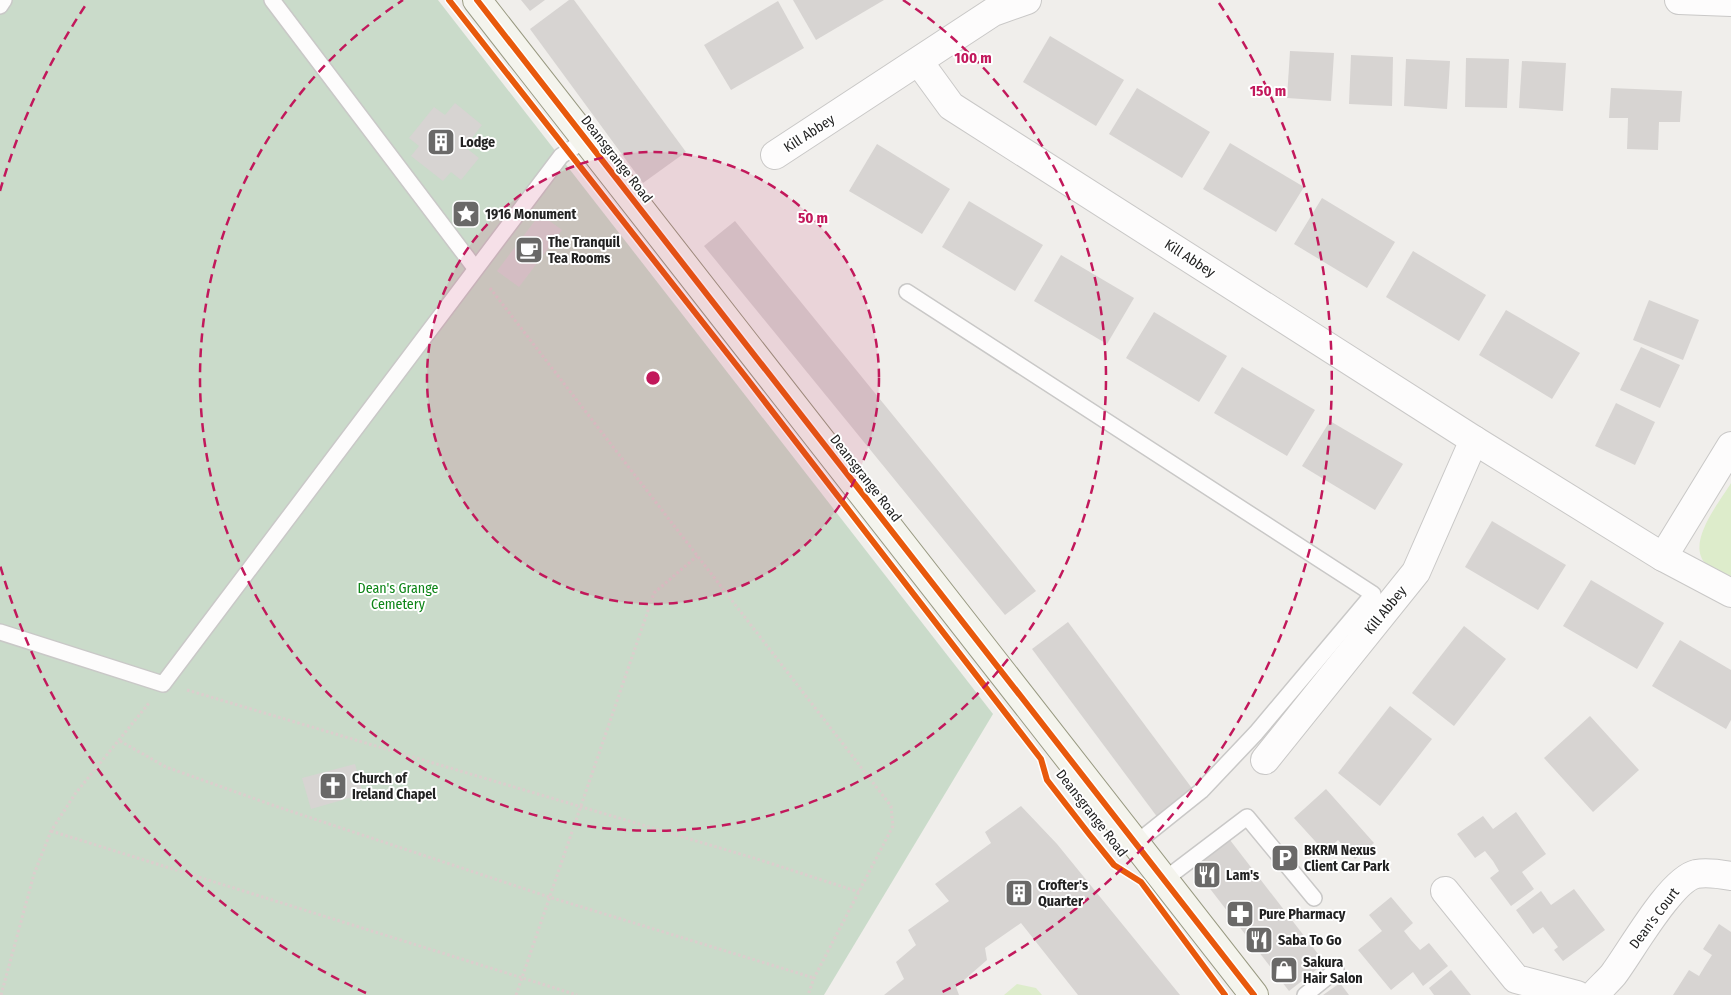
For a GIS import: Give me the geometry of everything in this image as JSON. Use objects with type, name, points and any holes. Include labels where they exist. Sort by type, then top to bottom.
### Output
[{"type":"main road","name":"Deansgrange Road","points":[[477,0],[1254,995]]},
{"type":"street","name":"Kill Abbey","points":[[775,155],[993,12],[1027,0]]},
{"type":"street","points":[[1679,0],[1731,2]]},
{"type":"street","name":"Kill Abbey","points":[[919,62],[951,106],[1474,440],[1663,557],[1731,593]]},
{"type":"street","name":"Kill Abbey","points":[[1265,760],[1416,572],[1474,440]]},
{"type":"street","points":[[1663,557],[1731,446]]},
{"type":"street","name":"Dean's Court","points":[[1594,995],[1612,976],[1668,897],[1681,883],[1695,874],[1716,873],[1731,876]]},
{"type":"street","points":[[1444,891],[1516,979],[1577,995]]},
{"type":"lane","points":[[0,6],[4,0]]},
{"type":"lane","points":[[272,0],[475,268]]},
{"type":"lane","points":[[0,632],[164,684],[561,156],[586,139]]},
{"type":"lane","points":[[907,292],[1373,594],[1256,733],[1201,791],[1136,843]]},
{"type":"lane","points":[[1164,880],[1246,816],[1314,898]]},
{"type":"lane","points":[[1305,995],[1336,970]]},
{"type":"path","points":[[475,268],[891,806],[893,826],[814,978],[808,995]]},
{"type":"path","points":[[516,995],[654,593],[697,556]]},
{"type":"path","points":[[1,995],[34,874],[51,831],[75,794],[120,741],[164,684],[239,704],[757,859],[859,892]]},
{"type":"path","points":[[120,741],[166,767],[275,806],[549,897],[814,978]]},
{"type":"path","points":[[51,831],[577,995]]},
{"type":"green space","name":"Dean's Grange Cemetery","points":[[0,0],[438,0],[993,714],[824,995],[0,995]]},
{"type":"green space","points":[[1731,483],[1731,576],[1714,570],[1706,564],[1701,555],[1700,545],[1706,523]]},
{"type":"green space","points":[[1017,984],[1036,988],[1042,995],[1004,995]]},
{"type":"building","points":[[521,0],[545,0],[530,11]]},
{"type":"building","points":[[569,0],[574,0],[686,152],[643,183],[530,29]]},
{"type":"building","points":[[793,0],[884,0],[816,40]]},
{"type":"building","points":[[778,1],[804,48],[731,90],[704,45]]},
{"type":"building","points":[[1050,36],[1124,80],[1096,126],[1023,82]]},
{"type":"building","points":[[1290,51],[1334,53],[1331,101],[1287,98]]},
{"type":"building","points":[[1351,55],[1393,57],[1392,106],[1349,104]]},
{"type":"building","points":[[1466,58],[1509,59],[1507,108],[1465,107]]},
{"type":"building","points":[[1406,59],[1450,61],[1447,109],[1404,106]]},
{"type":"building","points":[[1522,61],[1566,63],[1563,111],[1519,108]]},
{"type":"building","points":[[1137,88],[1210,132],[1182,178],[1109,134]]},
{"type":"building","points":[[1611,88],[1682,91],[1680,122],[1659,122],[1658,150],[1627,149],[1628,118],[1609,118]]},
{"type":"building","name":"Lodge","points":[[455,103],[482,125],[465,147],[479,158],[461,180],[451,172],[443,181],[411,156],[419,146],[409,138],[434,107],[445,115]]},
{"type":"building","points":[[1230,143],[1304,187],[1276,232],[1203,189]]},
{"type":"building","points":[[877,144],[950,189],[922,234],[849,191]]},
{"type":"building","points":[[1322,198],[1395,242],[1367,288],[1294,244]]},
{"type":"building","points":[[969,201],[1043,245],[1015,291],[942,247]]},
{"type":"building","name":"The Tranquil Tea Rooms","points":[[540,214],[562,230],[519,287],[497,271]]},
{"type":"building","points":[[735,221],[1036,591],[1005,615],[704,246]]},
{"type":"building","points":[[1413,251],[1486,295],[1459,341],[1386,297]]},
{"type":"building","points":[[1061,255],[1134,298],[1107,344],[1034,301]]},
{"type":"building","points":[[1649,300],[1699,320],[1683,360],[1633,340]]},
{"type":"building","points":[[1506,310],[1580,353],[1552,399],[1479,355]]},
{"type":"building","points":[[1154,312],[1227,356],[1199,402],[1126,358]]},
{"type":"building","points":[[1641,347],[1680,365],[1660,408],[1620,390]]},
{"type":"building","points":[[1242,367],[1315,410],[1287,456],[1214,413]]},
{"type":"building","points":[[1616,403],[1655,422],[1635,465],[1595,446]]},
{"type":"building","points":[[1330,421],[1403,464],[1375,510],[1302,466]]},
{"type":"building","points":[[1492,521],[1566,565],[1538,610],[1465,567]]},
{"type":"building","points":[[1591,580],[1664,623],[1637,669],[1563,626]]},
{"type":"building","points":[[1068,622],[1194,791],[1158,818],[1032,649]]},
{"type":"building","points":[[1464,626],[1506,659],[1454,726],[1412,693]]},
{"type":"building","points":[[1680,640],[1731,670],[1731,720],[1726,729],[1652,686]]},
{"type":"building","points":[[1390,706],[1432,739],[1380,806],[1338,773]]},
{"type":"building","points":[[1590,716],[1639,770],[1593,812],[1544,758]]},
{"type":"building","name":"Church of Ireland Chapel","points":[[355,764],[363,794],[311,809],[302,778]]},
{"type":"building","points":[[1326,789],[1374,843],[1355,859],[1338,840],[1325,852],[1294,818]]},
{"type":"building","name":"Crofter's Quarter","points":[[1021,806],[1057,844],[1180,995],[1078,995],[1021,923],[985,948],[987,960],[956,987],[959,995],[884,995],[904,979],[896,962],[916,945],[908,930],[949,901],[935,884],[991,843],[985,832]]},
{"type":"building","points":[[1516,812],[1546,854],[1522,872],[1534,889],[1511,906],[1490,878],[1499,871],[1493,861],[1485,851],[1475,858],[1457,834],[1483,816],[1493,829]]},
{"type":"building","points":[[1230,840],[1325,963],[1289,991],[1194,868]]},
{"type":"building","points":[[1574,889],[1605,930],[1563,961],[1554,950],[1558,947],[1543,927],[1533,934],[1516,910],[1541,891],[1551,905]]},
{"type":"building","points":[[1391,897],[1413,923],[1404,931],[1411,940],[1420,950],[1429,943],[1448,966],[1423,986],[1413,972],[1391,990],[1358,950],[1382,931],[1369,915]]},
{"type":"building","points":[[1719,924],[1731,932],[1731,995],[1673,995],[1689,970],[1699,976],[1712,955],[1703,949]]},
{"type":"building","points":[[1451,970],[1471,995],[1434,995],[1429,988]]},
{"type":"building","points":[[1340,983],[1349,995],[1323,995]]},
{"type":"cycle path","points":[[449,0],[745,376],[1041,759],[1047,780],[1089,834],[1114,865],[1141,882],[1225,995]]},
{"type":"cycle path","points":[[477,0],[1254,995]]},
{"type":"place","name":"Lodge","points":[[441,142]]},
{"type":"place","name":"1916 Monument","points":[[466,214]]},
{"type":"place","name":"The Tranquil Tea Rooms","points":[[529,250]]},
{"type":"place","name":"Church of Ireland Chapel","points":[[333,786]]},
{"type":"place","name":"BKRM Nexus Client Car Park","points":[[1285,858]]},
{"type":"place","name":"Lam's","points":[[1207,875]]},
{"type":"place","name":"Crofter's Quarter","points":[[1019,893]]},
{"type":"place","name":"Pure Pharmacy","points":[[1240,914]]},
{"type":"place","name":"Saba To Go","points":[[1259,940]]},
{"type":"place","name":"Sakura Hair Salon","points":[[1284,970]]}]
